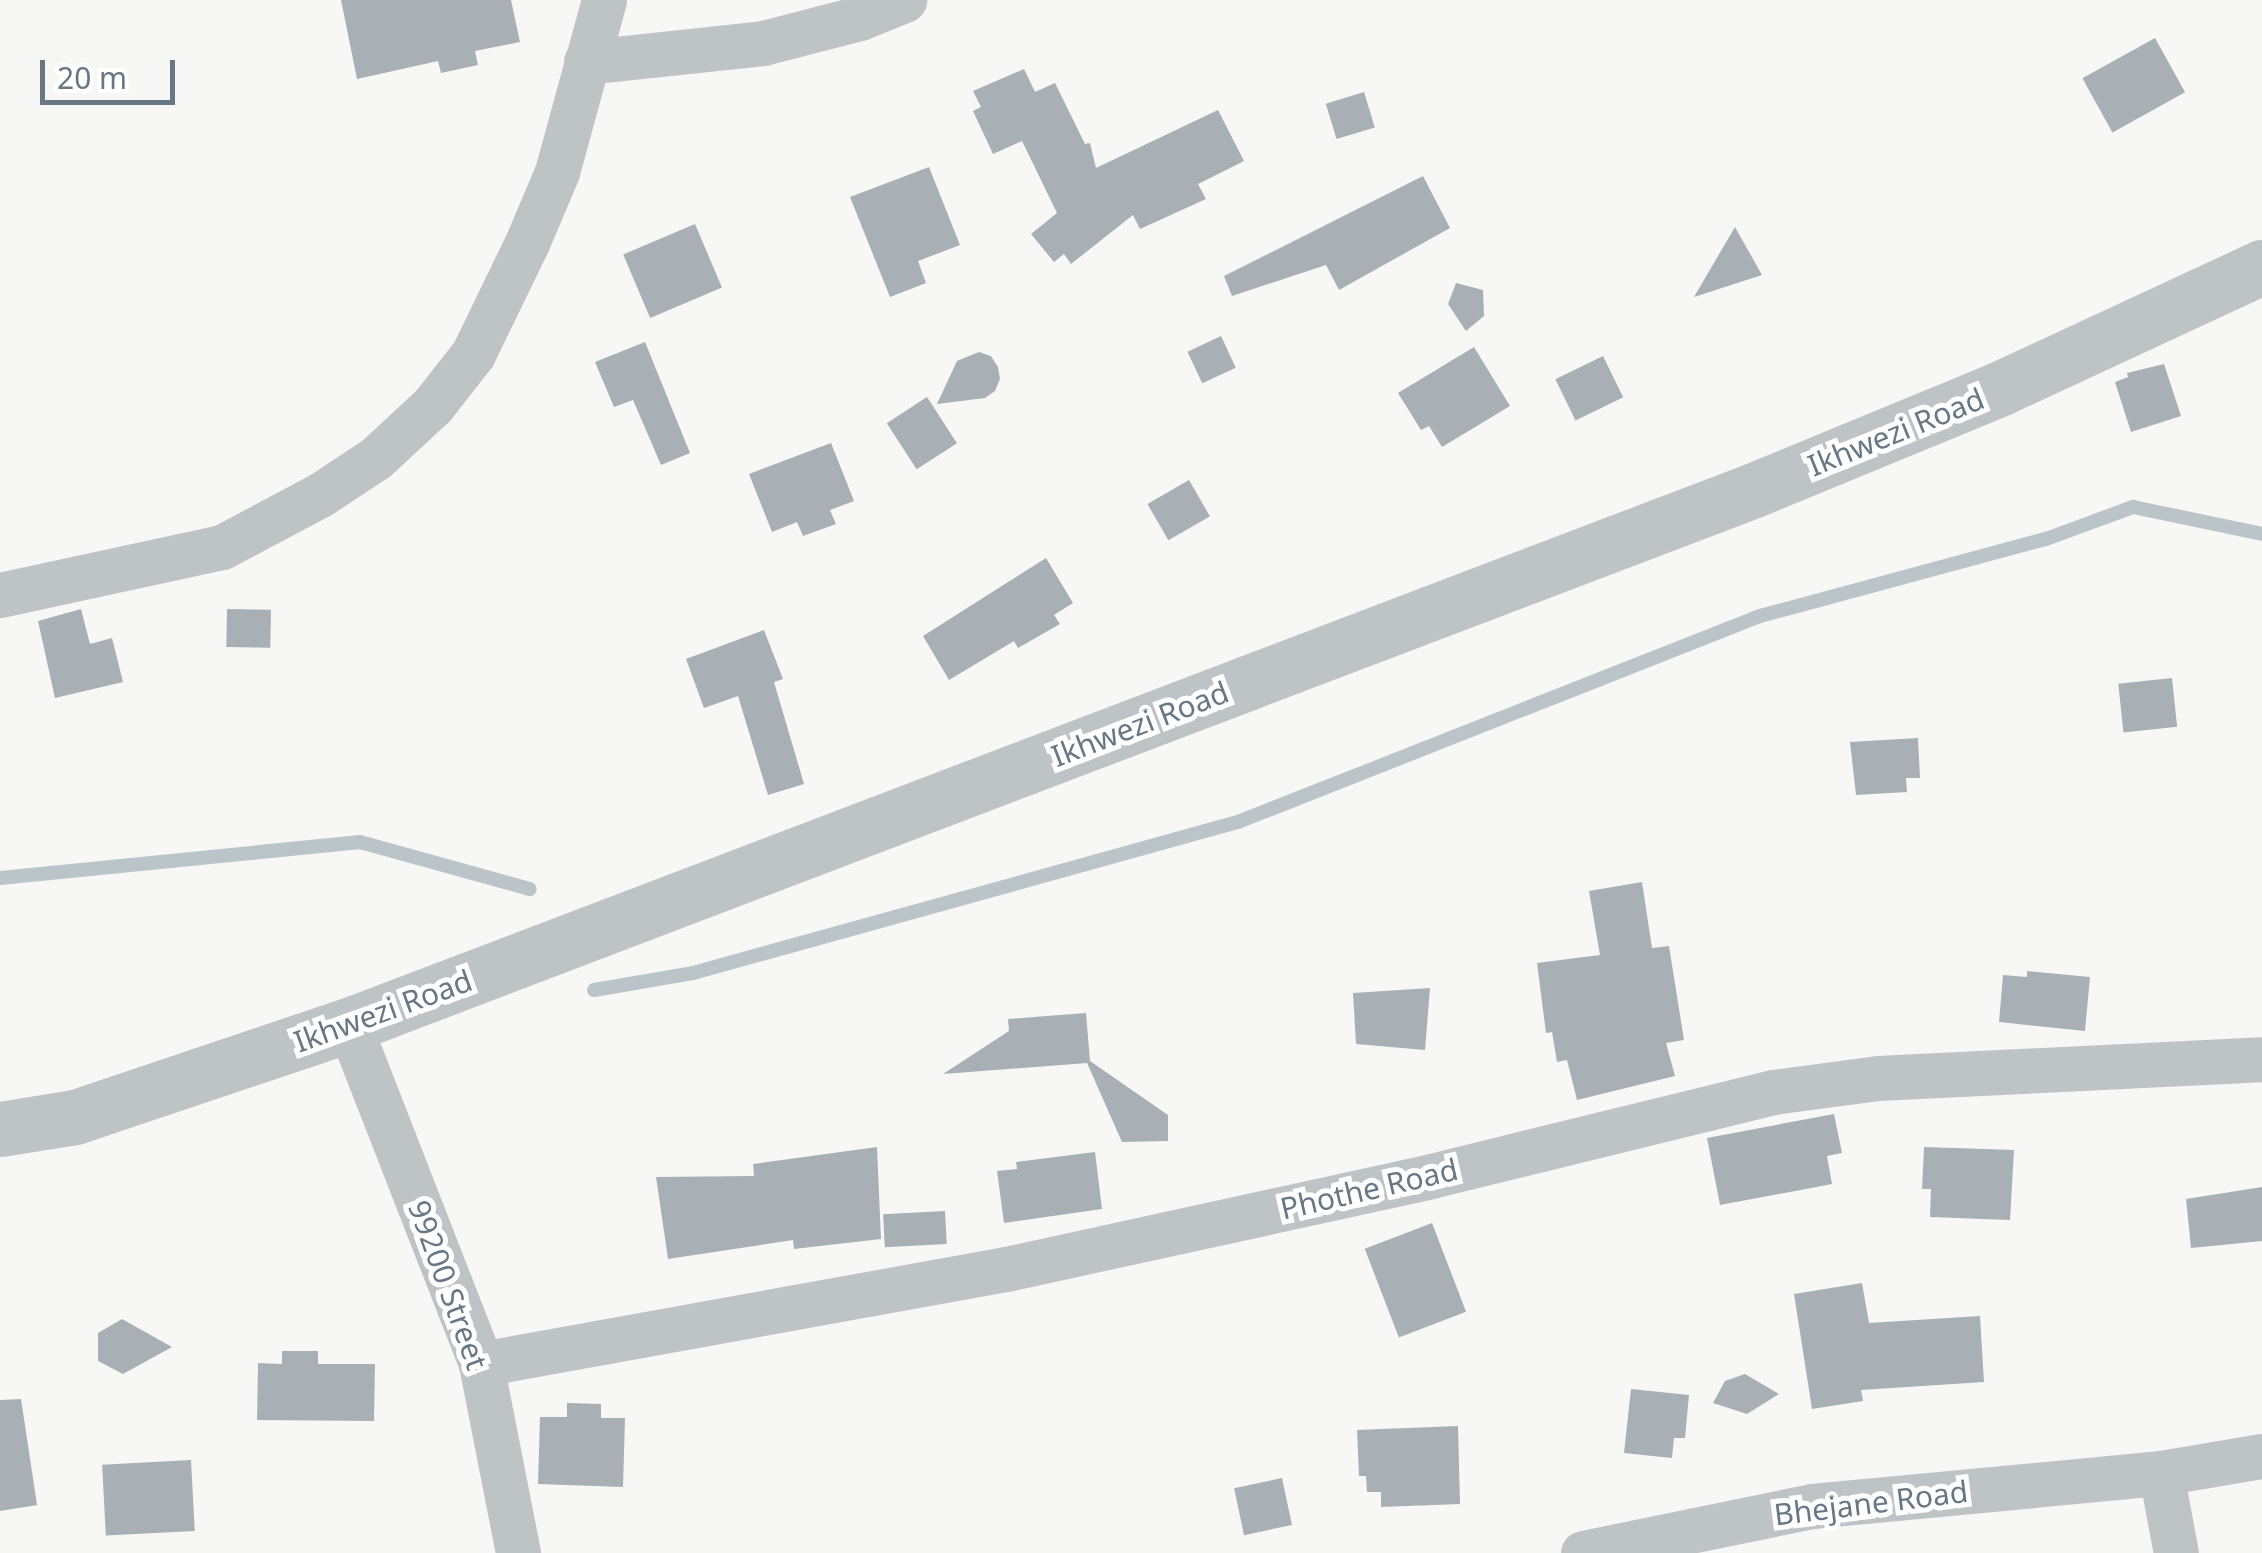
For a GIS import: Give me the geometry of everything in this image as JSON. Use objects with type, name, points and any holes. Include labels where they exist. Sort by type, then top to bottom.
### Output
[{"type":"street","points":[[0,595],[222,547],[320,495],[376,458],[432,405],[473,354],[556,172],[604,0]]},
{"type":"street","points":[[586,62],[763,43],[860,18],[904,0]]},
{"type":"street","name":"Ikhwezi Road","points":[[0,1129],[93,1112],[349,1025],[1754,490],[2001,388],[2262,268]]},
{"type":"street","name":"99200 Street","points":[[349,1025],[480,1364],[518,1553]]},
{"type":"street","name":"Phothe Road","points":[[480,1364],[1006,1270],[1431,1176],[1774,1092],[1878,1078],[2262,1060]]},
{"type":"street","name":"Bhejane Road","points":[[1583,1553],[1812,1506],[2161,1472],[2262,1456]]},
{"type":"street","points":[[2161,1472],[2176,1553]]},
{"type":"building","points":[[341,0],[511,0],[520,42],[475,51],[478,65],[441,73],[438,61],[357,79]]},
{"type":"building","points":[[2155,38],[2185,92],[2112,132],[2082,78]]},
{"type":"building","points":[[1024,69],[1035,92],[1055,83],[1085,144],[1090,143],[1096,168],[1218,110],[1244,161],[1198,184],[1206,199],[1140,229],[1133,215],[1071,264],[1064,254],[1054,262],[1031,234],[1057,213],[1022,141],[993,154],[973,111],[981,107],[973,91]]},
{"type":"building","points":[[1364,92],[1375,127],[1337,139],[1326,104]]},
{"type":"building","points":[[929,167],[960,245],[918,261],[926,283],[890,297],[850,197]]},
{"type":"building","points":[[1423,176],[1450,228],[1339,290],[1326,265],[1232,296],[1224,276]]},
{"type":"building","points":[[695,224],[722,288],[650,318],[623,254]]},
{"type":"building","points":[[1735,227],[1762,275],[1694,297]]},
{"type":"building","points":[[1456,283],[1483,290],[1484,316],[1466,331],[1448,304]]},
{"type":"building","points":[[1221,336],[1236,368],[1202,383],[1187,352]]},
{"type":"building","points":[[645,342],[690,453],[661,465],[633,400],[614,407],[595,362]]},
{"type":"building","points":[[1474,347],[1510,406],[1442,447],[1429,426],[1421,430],[1398,393]]},
{"type":"building","points":[[979,352],[991,356],[998,367],[1000,379],[995,391],[985,398],[937,404],[957,361]]},
{"type":"building","points":[[1603,356],[1623,397],[1576,421],[1555,379]]},
{"type":"building","points":[[2164,364],[2181,416],[2131,432],[2115,382],[2128,377],[2127,373]]},
{"type":"building","points":[[927,397],[957,443],[917,469],[887,423]]},
{"type":"building","points":[[831,443],[854,501],[830,510],[836,524],[803,536],[797,522],[772,532],[749,474]]},
{"type":"building","points":[[1189,480],[1210,516],[1168,540],[1147,504]]},
{"type":"building","points":[[1046,558],[1073,603],[1054,615],[1060,624],[1018,648],[1014,641],[949,680],[923,636]]},
{"type":"building","points":[[81,609],[90,644],[112,638],[123,682],[55,698],[38,621]]},
{"type":"building","points":[[227,609],[271,610],[270,648],[226,647]]},
{"type":"building","points":[[764,630],[783,679],[774,682],[804,784],[768,795],[738,696],[704,708],[686,659]]},
{"type":"building","points":[[2172,678],[2177,727],[2123,732],[2118,684]]},
{"type":"building","points":[[1918,738],[1920,778],[1906,778],[1907,792],[1856,795],[1850,742]]},
{"type":"building","points":[[1642,882],[1652,948],[1669,946],[1684,1040],[1666,1043],[1675,1076],[1577,1100],[1567,1060],[1557,1062],[1552,1032],[1546,1033],[1537,963],[1600,955],[1589,891]]},
{"type":"building","points":[[2027,971],[2090,977],[2085,1031],[1999,1022],[2003,975],[2027,977]]},
{"type":"building","points":[[1430,988],[1425,1050],[1356,1044],[1353,993]]},
{"type":"building","points":[[1086,1013],[1090,1061],[1168,1115],[1168,1141],[1122,1142],[1087,1063],[943,1074],[1009,1031],[1008,1019]]},
{"type":"building","points":[[1834,1114],[1842,1153],[1827,1156],[1832,1184],[1720,1205],[1707,1138]]},
{"type":"building","points":[[877,1147],[881,1239],[794,1249],[793,1240],[668,1259],[656,1177],[754,1176],[753,1164]]},
{"type":"building","points":[[1924,1147],[2014,1150],[2010,1220],[1930,1217],[1931,1189],[1922,1189]]},
{"type":"building","points":[[1095,1152],[1102,1209],[1004,1223],[997,1171],[1017,1169],[1016,1162]]},
{"type":"building","points":[[2262,1187],[2262,1241],[2191,1248],[2186,1199]]},
{"type":"building","points":[[945,1211],[947,1244],[885,1247],[883,1214]]},
{"type":"building","points":[[1432,1223],[1466,1312],[1399,1337],[1365,1249]]},
{"type":"building","points":[[1862,1283],[1869,1323],[1980,1316],[1984,1382],[1861,1390],[1863,1401],[1812,1409],[1794,1294]]},
{"type":"building","points":[[122,1319],[172,1347],[123,1374],[98,1361],[98,1333]]},
{"type":"building","points":[[282,1351],[318,1351],[318,1364],[375,1364],[374,1421],[257,1420],[258,1363],[282,1364]]},
{"type":"building","points":[[1745,1374],[1779,1394],[1747,1414],[1713,1403],[1725,1381]]},
{"type":"building","points":[[1631,1389],[1689,1395],[1685,1438],[1674,1438],[1672,1458],[1624,1453]]},
{"type":"building","points":[[21,1399],[37,1505],[0,1511],[0,1400]]},
{"type":"building","points":[[567,1403],[601,1404],[601,1418],[625,1418],[623,1487],[538,1484],[540,1417],[567,1417]]},
{"type":"building","points":[[1458,1426],[1460,1504],[1381,1507],[1381,1492],[1367,1492],[1366,1476],[1359,1476],[1357,1430]]},
{"type":"building","points":[[191,1460],[195,1531],[106,1536],[102,1465]]},
{"type":"building","points":[[1282,1478],[1292,1525],[1244,1535],[1234,1488]]},
{"type":"waterway","points":[[594,990],[693,973],[1238,822],[1760,616],[2046,539],[2133,507],[2262,534]]},
{"type":"waterway","points":[[0,878],[360,842],[530,889]]}]
